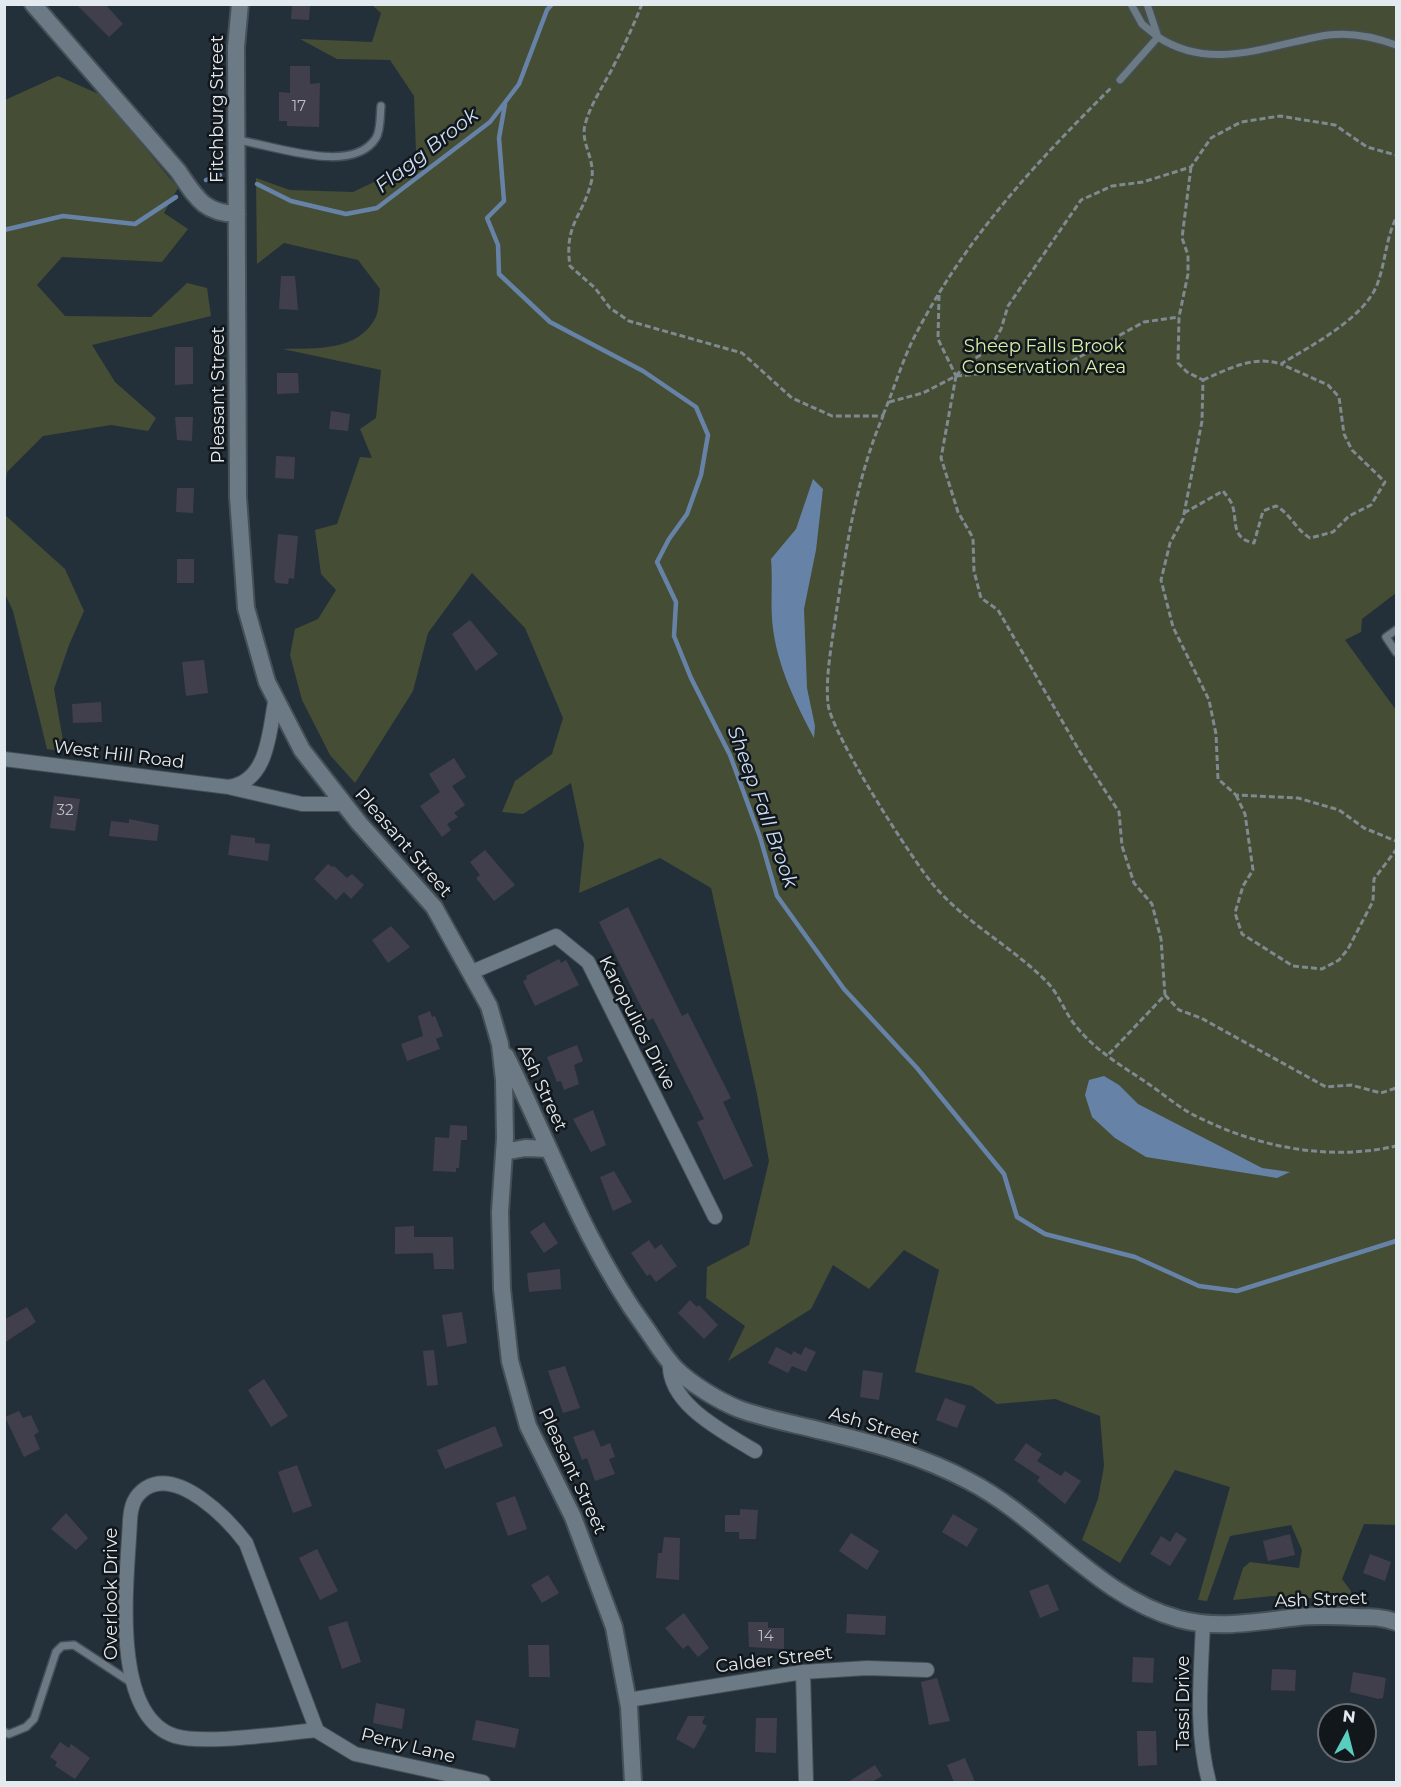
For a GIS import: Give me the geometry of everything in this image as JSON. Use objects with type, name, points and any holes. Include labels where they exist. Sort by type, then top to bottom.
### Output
[{"type":"street","points":[[33,4],[178,171],[199,200],[211,210],[237,214]]},
{"type":"street","name":"Fitchburg Street","points":[[237,214],[236,47],[240,4]]},
{"type":"street","name":"Pleasant Street","points":[[237,214],[238,497],[242,563],[251,629],[275,702],[302,750],[344,804],[434,907],[489,1006],[500,1044],[504,1080],[504,1152],[500,1212],[502,1289],[514,1380],[528,1426],[573,1517],[596,1573],[614,1628],[628,1700],[633,1782]]},
{"type":"street","points":[[230,787],[241,785],[259,767],[264,757],[275,702]]},
{"type":"street","name":"West Hill Road","points":[[4,759],[230,787],[302,804],[344,804]]},
{"type":"street","name":"Karopulios Drive","points":[[472,972],[556,936],[588,962],[715,1217]]},
{"type":"street","name":"Ash Street","points":[[500,1044],[596,1246],[628,1303],[676,1369],[737,1408],[904,1452],[969,1481],[1015,1510],[1108,1585],[1150,1608],[1179,1619],[1203,1623],[1259,1623],[1299,1617],[1333,1616],[1386,1618],[1396,1622]]},
{"type":"street","points":[[504,1152],[525,1148],[549,1149]]},
{"type":"street","points":[[670,1361],[674,1387],[688,1403],[755,1451]]},
{"type":"street","name":"Overlook Drive","points":[[153,1484],[176,1486],[194,1494],[234,1527],[246,1544],[268,1607],[317,1730],[236,1737],[174,1736],[157,1725],[144,1712],[132,1683],[127,1645],[132,1504],[140,1492],[153,1484]]},
{"type":"street","name":"Tassi Drive","points":[[1203,1623],[1199,1726],[1203,1760],[1209,1782]]},
{"type":"street","name":"Calder Street","points":[[628,1700],[803,1672],[867,1668],[927,1670]]},
{"type":"street","points":[[803,1672],[806,1782]]},
{"type":"street","name":"Perry Lane","points":[[317,1730],[355,1754],[483,1782]]},
{"type":"lane","points":[[1131,4],[1136,16],[1158,37],[1186,51],[1213,56],[1268,50],[1343,34],[1373,38],[1396,45]]},
{"type":"lane","points":[[1147,4],[1158,37]]},
{"type":"lane","points":[[1120,80],[1158,37]]},
{"type":"lane","points":[[237,140],[268,145],[313,157],[345,156],[366,150],[378,135],[381,106]]},
{"type":"lane","points":[[1396,630],[1386,637],[1396,652]]},
{"type":"lane","points":[[4,1732],[9,1734],[26,1727],[34,1719],[56,1652],[62,1646],[74,1645],[132,1683]]},
{"type":"path","points":[[642,4],[615,65],[595,99],[585,126],[584,136],[594,170],[590,187],[567,244],[570,266],[595,288],[610,308],[629,321],[742,353],[792,398],[832,416],[883,416]]},
{"type":"path","points":[[1120,80],[1079,120],[996,209],[956,265],[917,332],[867,453],[849,529],[832,639],[828,705],[838,736],[935,887],[1054,989],[1073,1023],[1084,1036],[1108,1055],[1189,1113],[1258,1140],[1319,1153],[1369,1152],[1396,1146]]},
{"type":"path","points":[[1203,381],[1187,372],[1178,363],[1179,317],[1188,274],[1188,255],[1182,238],[1191,167],[1211,138],[1240,122],[1280,116],[1335,124],[1367,147],[1396,155]]},
{"type":"path","points":[[1191,167],[1143,182],[1112,186],[1081,200],[1008,306],[1001,329],[989,351],[967,363],[956,376],[941,458],[958,512],[972,538],[974,571],[981,598],[998,610],[1080,752],[1119,812],[1125,855],[1134,883],[1152,904],[1161,939],[1165,995],[1179,1010],[1201,1018],[1326,1087],[1351,1085],[1381,1093],[1396,1088]]},
{"type":"path","points":[[1281,364],[1323,339],[1367,304],[1384,263],[1387,238],[1396,218]]},
{"type":"path","points":[[939,293],[938,339],[956,376]]},
{"type":"path","points":[[889,402],[923,393],[956,376],[1022,370],[1072,362],[1144,322],[1179,317]]},
{"type":"path","points":[[1184,513],[1223,491],[1232,505],[1235,530],[1245,541],[1254,543],[1263,511],[1276,506],[1287,512],[1297,530],[1310,538],[1333,532],[1349,516],[1371,505],[1385,482],[1353,450],[1344,434],[1339,397],[1328,385],[1267,359],[1232,367],[1203,381]]},
{"type":"path","points":[[1203,381],[1202,421],[1184,513],[1170,543],[1161,580],[1173,627],[1209,700],[1216,734],[1218,779],[1236,795],[1245,814],[1253,870],[1243,886],[1235,913],[1242,934],[1293,966],[1322,969],[1339,960],[1348,949],[1373,901],[1374,879],[1396,850]]},
{"type":"path","points":[[1236,795],[1298,798],[1339,810],[1364,828],[1396,841]]},
{"type":"path","points":[[1108,1055],[1165,995]]},
{"type":"green space","name":"Sheep Falls Brook Conservation Area","points":[[372,5],[1396,5],[1396,593],[1362,619],[1361,632],[1345,640],[1396,710],[1396,1525],[1364,1524],[1342,1579],[1351,1591],[1349,1600],[1273,1596],[1233,1600],[1243,1568],[1250,1562],[1299,1568],[1302,1550],[1291,1525],[1230,1536],[1207,1601],[1198,1600],[1230,1487],[1175,1470],[1120,1563],[1082,1540],[1098,1499],[1104,1466],[1100,1416],[1055,1399],[997,1404],[972,1386],[915,1372],[939,1270],[904,1250],[869,1289],[833,1265],[811,1309],[728,1361],[745,1326],[706,1298],[707,1267],[749,1245],[769,1161],[757,1094],[711,888],[660,858],[579,893],[584,845],[571,783],[523,814],[502,812],[515,781],[552,754],[563,718],[525,628],[472,573],[428,633],[413,691],[355,783],[330,755],[302,700],[290,655],[295,629],[318,619],[336,590],[321,574],[315,530],[337,524],[360,457],[372,458],[360,429],[376,418],[381,370],[283,349],[335,346],[359,337],[376,317],[380,289],[358,260],[284,243],[257,264],[256,178],[290,190],[353,192],[391,174],[416,152],[414,96],[390,60],[337,59],[300,39],[372,42],[381,13]]},
{"type":"green space","points":[[58,76],[101,95],[178,188],[164,213],[188,229],[162,262],[62,257],[37,285],[65,316],[151,317],[187,283],[207,288],[211,316],[92,345],[115,382],[156,418],[148,431],[111,425],[43,436],[7,472],[5,488],[5,100]]},
{"type":"green space","points":[[5,515],[65,569],[84,611],[54,689],[65,752],[47,749],[13,611],[5,594]]},
{"type":"water","points":[[813,479],[823,489],[816,550],[804,609],[807,688],[815,726],[814,738],[789,685],[775,643],[772,620],[771,559],[796,529]]},
{"type":"water","points":[[1104,1076],[1119,1085],[1138,1104],[1262,1168],[1290,1172],[1277,1178],[1146,1157],[1115,1138],[1092,1117],[1085,1095],[1089,1080]]},
{"type":"building","points":[[76,4],[105,4],[123,24],[109,37]]},
{"type":"building","points":[[292,4],[310,4],[309,20],[291,19]]},
{"type":"building","points":[[290,66],[310,66],[310,84],[320,83],[319,127],[287,126],[287,121],[279,121],[279,92],[290,93]]},
{"type":"building","points":[[281,276],[295,276],[298,310],[279,309]]},
{"type":"building","points":[[175,347],[193,347],[193,384],[175,385]]},
{"type":"building","points":[[277,373],[298,373],[299,393],[277,394]]},
{"type":"building","points":[[331,411],[350,414],[348,431],[329,429]]},
{"type":"building","points":[[175,417],[193,417],[192,441],[177,440]]},
{"type":"building","points":[[276,456],[295,457],[294,479],[275,478]]},
{"type":"building","points":[[177,488],[194,488],[193,513],[176,512]]},
{"type":"building","points":[[278,534],[298,536],[294,579],[289,578],[288,584],[276,583],[274,579]]},
{"type":"building","points":[[177,559],[194,559],[194,583],[177,583]]},
{"type":"building","points":[[470,620],[498,654],[476,671],[452,634]]},
{"type":"building","points":[[204,660],[208,693],[186,696],[182,662]]},
{"type":"building","points":[[101,702],[102,722],[73,723],[72,704]]},
{"type":"building","points":[[454,758],[466,777],[452,786],[465,805],[454,813],[458,817],[447,824],[451,830],[442,837],[420,806],[440,792],[429,774]]},
{"type":"building","points":[[54,796],[80,799],[75,831],[50,828]]},
{"type":"building","points":[[129,819],[159,825],[157,841],[109,836],[111,821],[129,823]]},
{"type":"building","points":[[231,835],[255,838],[255,843],[270,844],[268,861],[228,855]]},
{"type":"building","points":[[485,850],[515,885],[494,901],[476,878],[480,875],[470,862]]},
{"type":"building","points":[[328,864],[334,866],[347,878],[352,874],[364,885],[351,899],[344,892],[336,900],[314,879]]},
{"type":"building","points":[[628,907],[682,1016],[688,1013],[731,1098],[723,1102],[753,1166],[724,1180],[697,1122],[704,1119],[653,1018],[648,1021],[599,922]]},
{"type":"building","points":[[391,926],[410,947],[388,963],[372,940]]},
{"type":"building","points":[[559,959],[561,963],[566,960],[579,985],[535,1006],[523,981],[527,979],[526,976]]},
{"type":"building","points":[[430,1011],[432,1017],[435,1016],[443,1036],[436,1039],[440,1049],[407,1061],[401,1044],[423,1036],[418,1016]]},
{"type":"building","points":[[577,1045],[583,1061],[574,1065],[579,1084],[564,1090],[561,1081],[557,1082],[547,1057]]},
{"type":"building","points":[[593,1110],[606,1145],[591,1152],[573,1119]]},
{"type":"building","points":[[450,1125],[467,1126],[467,1140],[461,1140],[459,1168],[456,1168],[456,1172],[433,1171],[435,1137],[449,1138]]},
{"type":"building","points":[[614,1171],[632,1202],[613,1211],[600,1177]]},
{"type":"building","points":[[544,1222],[558,1243],[544,1253],[530,1232]]},
{"type":"building","points":[[414,1226],[414,1237],[453,1237],[454,1269],[434,1269],[433,1253],[395,1254],[395,1227]]},
{"type":"building","points":[[649,1240],[655,1249],[661,1244],[677,1266],[656,1282],[650,1274],[647,1276],[631,1253]]},
{"type":"building","points":[[560,1269],[561,1289],[529,1292],[527,1273]]},
{"type":"building","points":[[690,1300],[697,1307],[699,1305],[718,1325],[704,1339],[678,1313]]},
{"type":"building","points":[[27,1307],[36,1322],[4,1343],[4,1320]]},
{"type":"building","points":[[462,1312],[467,1343],[447,1347],[442,1315]]},
{"type":"building","points":[[776,1347],[792,1355],[793,1351],[801,1355],[805,1347],[816,1352],[806,1372],[792,1366],[788,1373],[768,1363]]},
{"type":"building","points":[[434,1350],[438,1385],[427,1386],[423,1351]]},
{"type":"building","points":[[565,1366],[580,1408],[563,1413],[548,1371]]},
{"type":"building","points":[[863,1370],[883,1373],[879,1400],[860,1397]]},
{"type":"building","points":[[264,1379],[288,1416],[271,1427],[248,1390]]},
{"type":"building","points":[[945,1398],[966,1406],[957,1428],[936,1420]]},
{"type":"building","points":[[19,1411],[23,1418],[31,1415],[39,1432],[34,1435],[40,1449],[24,1457],[5,1417]]},
{"type":"building","points":[[495,1426],[503,1446],[445,1469],[437,1450]]},
{"type":"building","points":[[594,1430],[601,1447],[610,1443],[615,1457],[609,1459],[615,1474],[595,1481],[587,1458],[582,1460],[573,1437]]},
{"type":"building","points":[[1026,1443],[1042,1454],[1037,1461],[1061,1476],[1065,1471],[1081,1481],[1065,1504],[1037,1481],[1040,1477],[1014,1460]]},
{"type":"building","points":[[297,1465],[312,1506],[293,1513],[278,1472]]},
{"type":"building","points":[[515,1496],[527,1529],[508,1536],[496,1503]]},
{"type":"building","points":[[740,1509],[758,1510],[756,1539],[739,1539],[739,1532],[725,1532],[725,1515],[740,1515]]},
{"type":"building","points":[[66,1513],[88,1538],[76,1550],[51,1529]]},
{"type":"building","points":[[953,1514],[978,1529],[967,1547],[942,1532]]},
{"type":"building","points":[[1176,1532],[1187,1539],[1170,1566],[1150,1554],[1161,1536],[1170,1542]]},
{"type":"building","points":[[851,1533],[879,1551],[867,1570],[839,1551]]},
{"type":"building","points":[[1290,1534],[1295,1555],[1268,1561],[1263,1541]]},
{"type":"building","points":[[664,1537],[680,1538],[679,1580],[656,1578],[658,1553],[662,1553]]},
{"type":"building","points":[[317,1549],[338,1591],[320,1600],[299,1558]]},
{"type":"building","points":[[1370,1554],[1391,1562],[1385,1581],[1363,1573]]},
{"type":"building","points":[[548,1575],[559,1593],[542,1603],[531,1585]]},
{"type":"building","points":[[1048,1584],[1059,1610],[1040,1618],[1029,1591]]},
{"type":"building","points":[[684,1613],[709,1648],[698,1657],[688,1645],[683,1649],[665,1628]]},
{"type":"building","points":[[847,1614],[886,1616],[885,1635],[846,1633]]},
{"type":"building","points":[[347,1621],[361,1662],[342,1669],[328,1627]]},
{"type":"building","points":[[748,1622],[768,1622],[768,1628],[784,1628],[784,1649],[749,1647]]},
{"type":"building","points":[[528,1645],[549,1645],[550,1677],[529,1677]]},
{"type":"building","points":[[1133,1657],[1154,1658],[1153,1683],[1132,1682]]},
{"type":"building","points":[[1272,1669],[1296,1670],[1295,1691],[1271,1690]]},
{"type":"building","points":[[1353,1672],[1386,1678],[1383,1698],[1350,1692]]},
{"type":"building","points":[[937,1678],[950,1721],[929,1725],[921,1682]]},
{"type":"building","points":[[376,1703],[405,1709],[402,1729],[373,1723]]},
{"type":"building","points":[[688,1716],[705,1716],[702,1723],[707,1726],[694,1749],[676,1739]]},
{"type":"building","points":[[756,1718],[777,1718],[776,1753],[755,1752]]},
{"type":"building","points":[[476,1720],[519,1729],[515,1748],[472,1740]]},
{"type":"building","points":[[1137,1731],[1156,1731],[1157,1765],[1138,1766]]},
{"type":"building","points":[[60,1742],[69,1748],[71,1744],[90,1758],[75,1779],[55,1766],[57,1762],[50,1757]]},
{"type":"building","points":[[965,1758],[975,1782],[954,1782],[947,1765]]},
{"type":"building","points":[[875,1765],[882,1776],[872,1782],[848,1782]]},
{"type":"waterway","name":"Flagg Brook","points":[[257,184],[291,201],[346,214],[377,208],[490,122],[519,84],[547,10],[552,4]]},
{"type":"waterway","name":"Sheep Fall Brook","points":[[505,104],[499,138],[504,201],[487,218],[498,245],[499,274],[550,322],[643,371],[696,407],[708,435],[701,475],[687,514],[669,539],[657,562],[676,602],[674,636],[691,678],[730,755],[760,837],[777,896],[844,989],[917,1068],[1004,1174],[1017,1217],[1045,1234],[1135,1257],[1199,1286],[1237,1291],[1396,1241]]},
{"type":"waterway","name":"Flagg Brook","points":[[206,180],[220,175]]},
{"type":"waterway","name":"Flagg Brook","points":[[4,230],[63,216],[135,224],[176,197]]}]
